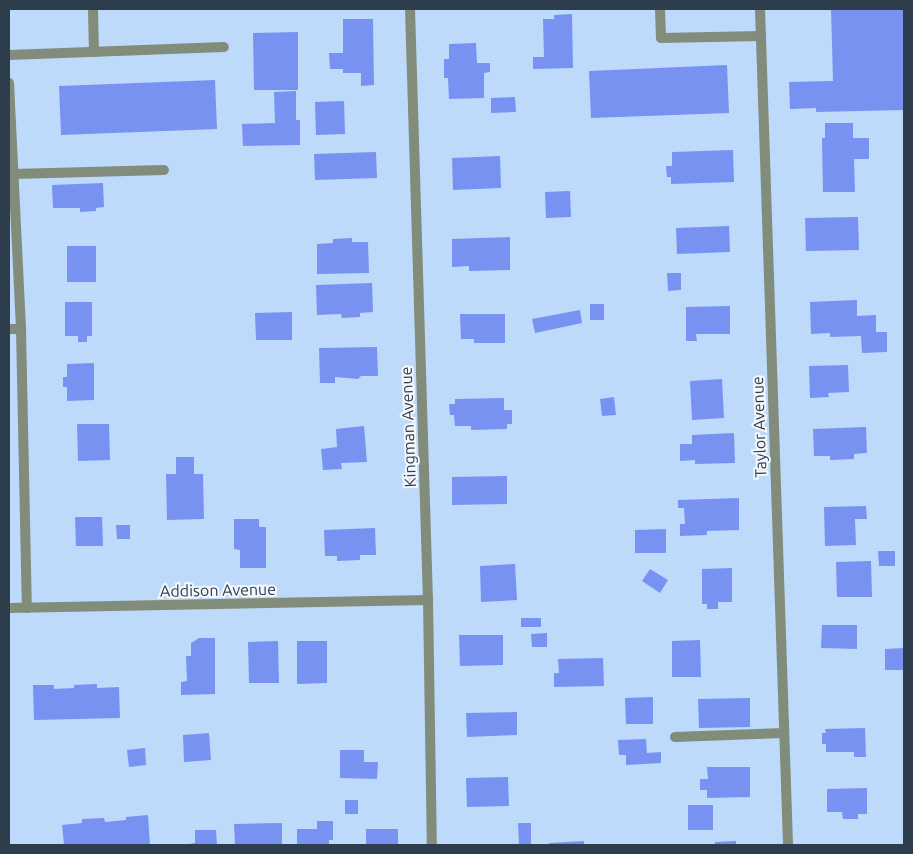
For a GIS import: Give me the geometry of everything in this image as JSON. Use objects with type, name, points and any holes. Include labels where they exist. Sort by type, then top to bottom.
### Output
[{"type":"street","points":[[93,9],[94,52]]},
{"type":"street","name":"Kingman Avenue","points":[[410,9],[428,600],[432,845]]},
{"type":"street","points":[[660,9],[661,38],[761,36]]},
{"type":"street","name":"Taylor Avenue","points":[[760,9],[788,845]]},
{"type":"street","points":[[9,55],[224,47]]},
{"type":"street","points":[[9,83],[21,329],[27,608]]},
{"type":"street","points":[[13,174],[164,170]]},
{"type":"street","points":[[9,329],[21,329]]},
{"type":"street","name":"Addison Avenue","points":[[9,608],[428,600]]},
{"type":"street","points":[[675,736],[784,733]]},
{"type":"building","points":[[831,9],[904,9],[904,110],[816,112],[816,108],[790,109],[789,82],[833,81]]},
{"type":"building","points":[[572,14],[573,68],[533,69],[533,57],[544,57],[543,19],[554,19],[554,15]]},
{"type":"building","points":[[343,19],[373,19],[374,85],[361,86],[361,73],[343,73],[343,69],[330,69],[329,53],[343,53]]},
{"type":"building","points":[[298,32],[298,90],[254,90],[253,33]]},
{"type":"building","points":[[476,43],[477,63],[490,63],[490,72],[484,73],[484,98],[449,99],[448,78],[444,78],[444,59],[449,59],[449,44]]},
{"type":"building","points":[[727,65],[729,113],[591,118],[589,71]]},
{"type":"building","points":[[215,80],[217,129],[61,135],[59,86]]},
{"type":"building","points":[[296,91],[296,120],[300,120],[300,145],[243,146],[242,124],[275,123],[274,92]]},
{"type":"building","points":[[515,97],[516,112],[491,113],[491,98]]},
{"type":"building","points":[[344,101],[345,134],[316,135],[315,102]]},
{"type":"building","points":[[825,123],[853,123],[853,138],[869,138],[869,159],[854,159],[855,192],[823,192],[822,138],[825,138]]},
{"type":"building","points":[[733,150],[734,182],[671,184],[671,177],[667,177],[666,166],[672,166],[672,152]]},
{"type":"building","points":[[376,152],[377,178],[315,180],[314,154]]},
{"type":"building","points":[[500,156],[501,188],[453,190],[452,158]]},
{"type":"building","points":[[103,183],[104,207],[96,208],[96,211],[80,212],[80,208],[53,208],[52,185]]},
{"type":"building","points":[[570,191],[571,217],[546,218],[545,192]]},
{"type":"building","points":[[858,217],[859,250],[806,251],[805,218]]},
{"type":"building","points":[[729,226],[730,252],[677,254],[676,228]]},
{"type":"building","points":[[510,237],[510,270],[469,271],[469,266],[452,267],[452,239]]},
{"type":"building","points":[[352,238],[352,242],[368,242],[369,273],[317,274],[317,244],[333,243],[333,239]]},
{"type":"building","points":[[67,246],[96,246],[96,282],[67,282]]},
{"type":"building","points":[[667,273],[681,273],[681,290],[668,291]]},
{"type":"building","points":[[372,283],[373,312],[360,313],[360,317],[342,318],[341,314],[317,315],[316,285]]},
{"type":"building","points":[[857,300],[857,316],[876,315],[876,332],[887,332],[887,352],[862,353],[861,336],[830,337],[830,333],[811,334],[810,302]]},
{"type":"building","points":[[65,302],[92,302],[92,336],[87,336],[87,342],[78,342],[78,336],[65,336]]},
{"type":"building","points":[[590,304],[604,304],[604,320],[590,320]]},
{"type":"building","points":[[730,306],[730,334],[696,334],[697,341],[686,341],[686,307]]},
{"type":"building","points":[[580,310],[582,323],[535,333],[532,319]]},
{"type":"building","points":[[292,312],[292,340],[256,340],[255,313]]},
{"type":"building","points":[[460,314],[505,314],[505,343],[474,343],[474,339],[461,339]]},
{"type":"building","points":[[377,347],[378,376],[361,376],[358,379],[335,377],[335,383],[320,383],[319,348]]},
{"type":"building","points":[[94,363],[94,400],[67,401],[67,387],[63,387],[63,377],[67,377],[67,364]]},
{"type":"building","points":[[848,365],[849,392],[828,393],[829,397],[810,398],[809,366]]},
{"type":"building","points":[[722,379],[724,418],[692,420],[690,381]]},
{"type":"building","points":[[614,397],[616,415],[602,416],[600,399]]},
{"type":"building","points":[[504,398],[504,410],[512,410],[512,424],[507,424],[507,429],[471,430],[471,426],[455,426],[454,415],[450,415],[449,404],[455,404],[455,399]]},
{"type":"building","points":[[77,424],[109,424],[110,460],[78,461]]},
{"type":"building","points":[[364,426],[367,462],[341,463],[342,469],[323,470],[321,449],[337,447],[336,429]]},
{"type":"building","points":[[866,427],[867,453],[854,454],[854,459],[830,460],[830,456],[814,456],[813,429]]},
{"type":"building","points":[[734,433],[735,463],[695,464],[695,460],[680,461],[680,444],[692,444],[692,435]]},
{"type":"building","points":[[176,457],[194,457],[194,474],[203,474],[204,519],[167,520],[166,474],[176,474]]},
{"type":"building","points":[[507,476],[507,504],[452,505],[452,477]]},
{"type":"building","points":[[739,498],[739,530],[707,531],[707,535],[680,536],[680,524],[685,524],[684,508],[678,508],[678,500]]},
{"type":"building","points":[[866,506],[867,519],[855,519],[856,545],[825,546],[824,507]]},
{"type":"building","points":[[75,517],[102,517],[103,546],[76,546]]},
{"type":"building","points":[[234,519],[259,519],[259,527],[266,527],[266,568],[240,568],[240,550],[234,549]]},
{"type":"building","points":[[116,525],[130,525],[130,539],[117,539]]},
{"type":"building","points":[[375,528],[376,555],[360,555],[360,560],[337,561],[337,556],[325,556],[324,530]]},
{"type":"building","points":[[666,529],[666,553],[635,553],[635,530]]},
{"type":"building","points":[[878,551],[895,551],[895,566],[879,566]]},
{"type":"building","points":[[871,561],[872,597],[837,597],[836,562]]},
{"type":"building","points":[[515,564],[517,600],[481,602],[480,566]]},
{"type":"building","points":[[732,568],[732,602],[718,602],[718,609],[707,609],[707,604],[702,604],[702,569]]},
{"type":"building","points":[[650,569],[668,580],[660,593],[642,581]]},
{"type":"building","points":[[521,618],[541,618],[541,627],[521,627]]},
{"type":"building","points":[[822,625],[857,625],[857,649],[821,648]]},
{"type":"building","points":[[547,633],[547,647],[532,647],[531,634]]},
{"type":"building","points":[[459,635],[503,635],[503,665],[460,666]]},
{"type":"building","points":[[199,638],[215,638],[215,694],[181,695],[181,682],[187,681],[186,656],[191,656],[191,643]]},
{"type":"building","points":[[700,640],[701,677],[672,677],[672,641]]},
{"type":"building","points":[[278,641],[279,683],[249,683],[248,642]]},
{"type":"building","points":[[297,641],[327,641],[327,683],[297,684]]},
{"type":"building","points":[[904,648],[904,670],[885,670],[885,649]]},
{"type":"building","points":[[603,658],[604,686],[554,687],[554,673],[559,673],[558,659]]},
{"type":"building","points":[[97,684],[97,688],[119,687],[120,718],[34,720],[33,685],[54,685],[54,689],[74,688],[74,685]]},
{"type":"building","points":[[653,697],[653,724],[626,724],[625,698]]},
{"type":"building","points":[[750,698],[750,727],[699,728],[698,699]]},
{"type":"building","points":[[517,712],[517,735],[467,737],[466,713]]},
{"type":"building","points":[[865,728],[866,757],[854,757],[854,752],[826,752],[826,744],[822,744],[822,733],[826,733],[825,729]]},
{"type":"building","points":[[209,733],[211,760],[184,762],[183,735]]},
{"type":"building","points":[[646,739],[647,753],[661,752],[661,763],[626,765],[626,755],[619,755],[618,740]]},
{"type":"building","points":[[145,748],[146,765],[129,767],[127,750]]},
{"type":"building","points":[[340,750],[364,750],[364,762],[378,762],[377,779],[340,778]]},
{"type":"building","points":[[707,767],[750,767],[750,797],[707,798],[707,790],[700,790],[700,779],[708,779]]},
{"type":"building","points":[[508,777],[509,806],[467,807],[466,778]]},
{"type":"building","points":[[867,788],[867,814],[858,814],[858,819],[843,819],[842,812],[827,812],[827,789]]},
{"type":"building","points":[[345,800],[358,800],[358,814],[345,814]]},
{"type":"building","points":[[688,805],[713,805],[713,830],[688,830]]},
{"type":"building","points":[[148,815],[150,845],[64,845],[62,825],[82,823],[82,819],[104,818],[105,822],[126,820],[126,817]]},
{"type":"building","points":[[317,821],[333,821],[333,840],[329,840],[329,845],[297,845],[297,829],[317,829]]},
{"type":"building","points":[[282,823],[282,845],[235,845],[234,824]]},
{"type":"building","points":[[518,823],[531,823],[531,845],[519,845]]},
{"type":"building","points":[[366,829],[398,829],[398,845],[366,845]]},
{"type":"building","points":[[195,830],[216,830],[217,845],[184,845],[195,843]]},
{"type":"building","points":[[584,841],[584,845],[549,845],[549,843]]},
{"type":"building","points":[[736,841],[736,845],[715,845],[715,842]]}]
